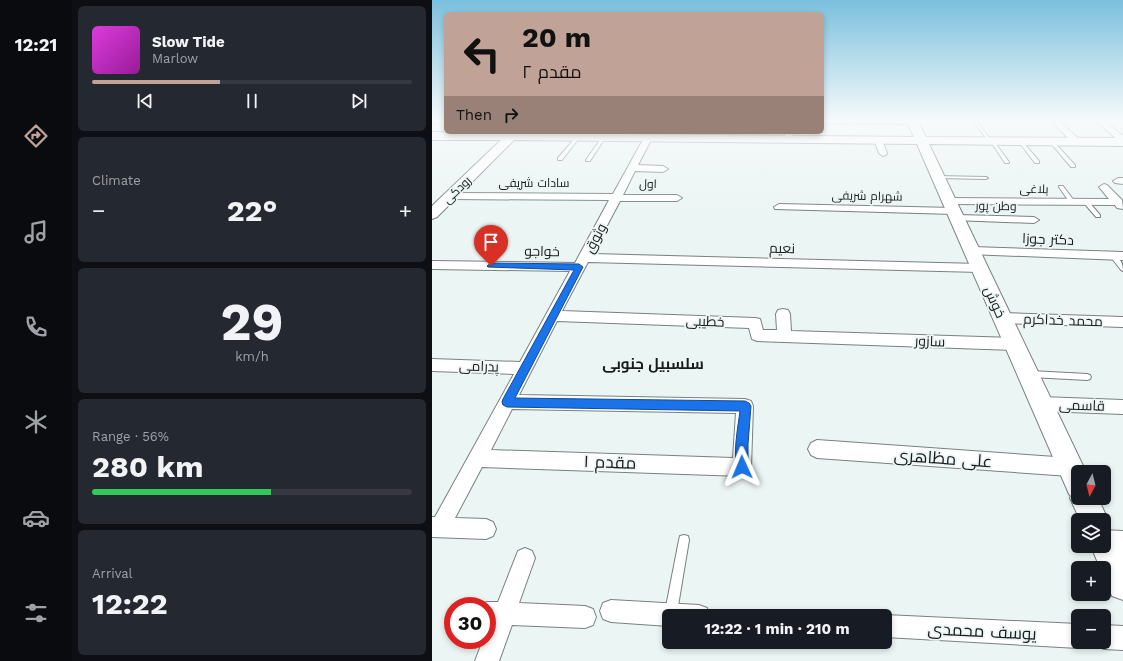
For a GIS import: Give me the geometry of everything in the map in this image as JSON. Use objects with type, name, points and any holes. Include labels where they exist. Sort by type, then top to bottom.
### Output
[{"type":"street","name":"رودکی","points":[[432,214],[497,151]]},
{"type":"street","name":"وثوق","points":[[436,527],[478,458],[641,151]]},
{"type":"street","name":"خوش","points":[[927,151],[1070,467]]},
{"type":"street","name":"اول","points":[[632,168],[663,169]]},
{"type":"street","points":[[1104,187],[1121,205]]},
{"type":"street","name":"سادات شریفی","points":[[450,196],[617,196]]},
{"type":"street","name":"اول","points":[[617,196],[678,198]]},
{"type":"street","name":"بلاغی","points":[[953,210],[1072,202],[1121,205]]},
{"type":"street","name":"شهرام شریفی","points":[[779,207],[953,210]]},
{"type":"street","name":"وطن پور","points":[[953,210],[1034,220]]},
{"type":"street","name":"دکتر جوزا","points":[[976,260],[1118,256]]},
{"type":"street","name":"نعیم","points":[[582,263],[976,260]]},
{"type":"street","name":"خواجو","points":[[432,265],[582,263]]},
{"type":"street","points":[[783,314],[784,336]]},
{"type":"street","name":"خطیبی","points":[[553,316],[756,323],[757,335],[847,337]]},
{"type":"street","name":"محمد خداکرم","points":[[1002,318],[1123,322]]},
{"type":"street","name":"سازور","points":[[847,337],[1014,344]]},
{"type":"street","name":"پدرامی","points":[[432,365],[525,368]]},
{"type":"street","name":"مقدم ۱","points":[[478,458],[742,467],[745,406],[507,402]]},
{"type":"street","name":"قاسمی","points":[[1041,404],[1123,407]]},
{"type":"street","name":"علی مظاهری","points":[[817,449],[1070,467]]},
{"type":"street","points":[[436,527],[486,529]]},
{"type":"street","points":[[1111,542],[1123,541]]},
{"type":"street","points":[[1109,553],[1123,585]]},
{"type":"street","points":[[525,558],[496,613],[585,617]]},
{"type":"street","points":[[611,611],[662,614]]},
{"type":"street","name":"یوسف محمدی","points":[[892,626],[1071,636]]},
{"type":"street","points":[[1111,637],[1123,638]]},
{"type":"street","points":[[486,661],[488,649]]},
{"type":"lane","points":[[560,159],[567,151]]},
{"type":"lane","points":[[588,160],[596,151]]},
{"type":"lane","points":[[999,151],[1007,162]]},
{"type":"lane","points":[[1028,151],[1037,162]]},
{"type":"lane","points":[[1059,151],[1073,166]]},
{"type":"lane","points":[[938,177],[986,178]]},
{"type":"lane","points":[[1061,187],[1072,202]]},
{"type":"lane","points":[[1086,202],[1098,216]]},
{"type":"lane","points":[[1118,256],[1123,269]]},
{"type":"lane","points":[[1028,374],[1086,377]]},
{"type":"lane","points":[[672,609],[684,540]]},
{"type":"district","name":"سلسبیل جنوبی","points":[[653,364]]},
{"type":"route","points":[[491,266],[579,267],[507,402],[745,406],[742,467]]}]
